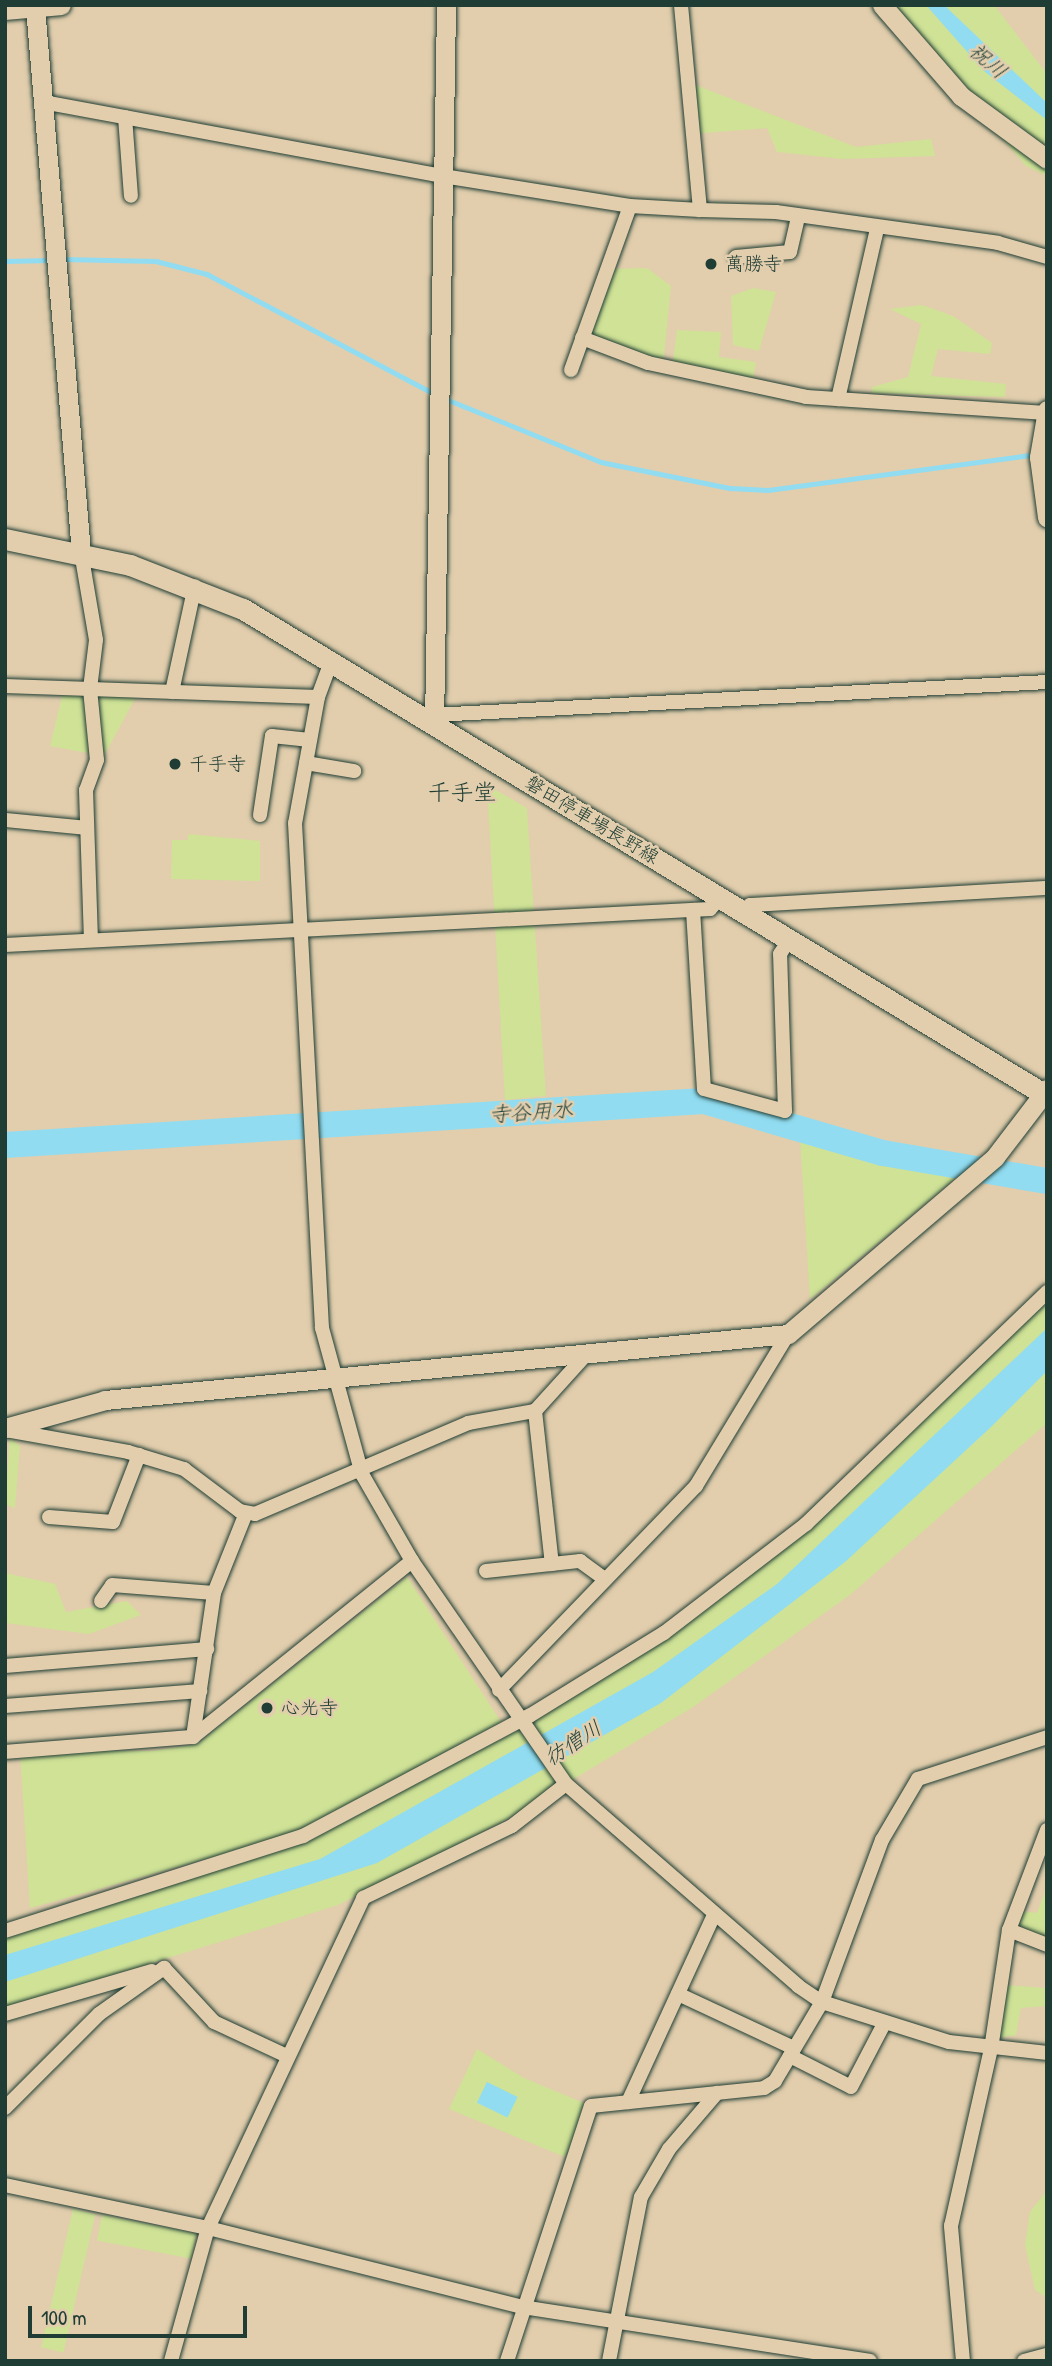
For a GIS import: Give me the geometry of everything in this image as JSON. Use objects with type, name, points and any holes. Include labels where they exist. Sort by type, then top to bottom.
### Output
[{"type":"main road","name":"磐田停車場長野線","points":[[5,539],[81,552],[195,586],[332,659],[744,913],[1046,1093]]},
{"type":"street","points":[[5,10],[61,5]]},
{"type":"street","points":[[446,5],[434,720],[1047,682]]},
{"type":"street","points":[[681,5],[700,210]]},
{"type":"street","points":[[882,5],[961,96],[1047,159]]},
{"type":"street","points":[[35,6],[81,552],[94,618],[90,689],[97,760],[86,790],[91,940]]},
{"type":"street","points":[[43,102],[443,176],[630,206],[798,216],[877,229],[998,243],[1047,257]]},
{"type":"street","points":[[125,117],[131,196]]},
{"type":"street","points":[[571,370],[630,206]]},
{"type":"street","points":[[736,257],[790,252],[798,216]]},
{"type":"street","points":[[838,399],[877,229]]},
{"type":"street","points":[[582,338],[648,363],[838,399],[1046,411],[1044,444],[1047,517]]},
{"type":"street","points":[[172,692],[195,586]]},
{"type":"street","points":[[332,659],[318,697],[295,823],[322,1328],[362,1474],[412,1561],[522,1724],[566,1784],[714,1915],[822,2002],[884,2022],[990,2049],[1047,2053]]},
{"type":"street","points":[[5,686],[318,697]]},
{"type":"street","points":[[260,815],[272,736],[310,740]]},
{"type":"street","points":[[306,763],[354,771]]},
{"type":"street","points":[[5,820],[86,828]]},
{"type":"street","points":[[744,913],[750,905],[1047,888]]},
{"type":"street","points":[[5,945],[710,909],[720,898]]},
{"type":"street","points":[[693,910],[704,1089],[785,1111],[780,954],[789,940]]},
{"type":"street","points":[[499,1690],[603,1578],[696,1486],[788,1334],[995,1157],[1046,1093]]},
{"type":"street","points":[[5,1931],[303,1836],[522,1724],[664,1633],[806,1524],[1047,1292]]},
{"type":"street","points":[[5,1429],[105,1399],[583,1357],[788,1334]]},
{"type":"street","points":[[193,1737],[214,1593],[246,1513],[362,1474],[468,1423],[535,1411],[583,1357]]},
{"type":"street","points":[[535,1411],[552,1564]]},
{"type":"street","points":[[5,1429],[139,1455],[184,1469],[246,1513]]},
{"type":"street","points":[[49,1517],[113,1522],[139,1455]]},
{"type":"street","points":[[5,1752],[193,1737],[412,1561]]},
{"type":"street","points":[[486,1571],[552,1564],[592,1564],[603,1578]]},
{"type":"street","points":[[101,1601],[112,1585],[214,1593]]},
{"type":"street","points":[[5,1666],[207,1650]]},
{"type":"street","points":[[5,1706],[200,1691]]},
{"type":"street","points":[[507,2361],[522,2307],[591,2105],[764,2088],[792,2052],[822,2002],[882,1840],[918,1779],[1047,1737]]},
{"type":"street","points":[[171,2361],[208,2228],[363,1898],[512,1826],[566,1784]]},
{"type":"street","points":[[963,2361],[951,2225],[990,2049],[1009,1930],[1047,1830]]},
{"type":"street","points":[[628,2102],[714,1915]]},
{"type":"street","points":[[1009,1930],[1047,1945]]},
{"type":"street","points":[[164,1968],[214,2022],[287,2056]]},
{"type":"street","points":[[5,2014],[164,1968]]},
{"type":"street","points":[[5,2108],[100,2014],[164,1968]]},
{"type":"street","points":[[678,1994],[792,2052],[851,2087],[884,2022]]},
{"type":"street","points":[[609,2361],[641,2197],[669,2149],[717,2093]]},
{"type":"street","points":[[5,2185],[208,2228],[522,2307],[618,2317],[864,2360]]},
{"type":"street","points":[[1024,2361],[1047,2355]]},
{"type":"green space","points":[[886,5],[994,5],[1047,74],[1047,176],[1026,166]]},
{"type":"green space","points":[[685,81],[856,147],[931,139],[935,156],[842,159],[777,152],[767,128],[693,134]]},
{"type":"green space","points":[[647,268],[671,286],[663,366],[582,339],[607,269]]},
{"type":"green space","points":[[753,288],[776,292],[759,351],[733,345],[731,296]]},
{"type":"green space","points":[[922,305],[953,316],[992,343],[990,354],[938,349],[931,376],[1006,384],[1005,397],[872,393],[872,387],[908,377],[921,324],[890,309]]},
{"type":"green space","points":[[677,330],[721,332],[719,357],[756,362],[752,385],[672,368]]},
{"type":"green space","points":[[64,688],[90,689],[97,748],[98,692],[139,691],[104,756],[50,746]]},
{"type":"green space","points":[[487,785],[527,808],[546,1096],[505,1100]]},
{"type":"green space","points":[[188,834],[260,841],[260,881],[171,879],[172,840],[188,840]]},
{"type":"green space","points":[[800,1138],[956,1178],[810,1299]]},
{"type":"green space","points":[[1047,1301],[1047,1423],[851,1594],[693,1707],[504,1821],[338,1905],[5,2009],[5,1932],[274,1840],[30,1908],[20,1751],[153,1751],[197,1744],[407,1577],[501,1722],[327,1816],[472,1751],[637,1650],[806,1524]]},
{"type":"green space","points":[[10,1438],[20,1446],[15,1508],[5,1504]]},
{"type":"green space","points":[[5,1573],[55,1584],[66,1612],[127,1601],[141,1615],[89,1634],[5,1623]]},
{"type":"green space","points":[[1047,1886],[1047,1942],[1016,1929],[1022,1911],[1037,1913]]},
{"type":"green space","points":[[1004,1985],[1047,1988],[1047,2006],[1021,2008],[1016,2035],[996,2038]]},
{"type":"green space","points":[[477,2049],[524,2078],[591,2106],[565,2157],[449,2109]]},
{"type":"green space","points":[[1047,2190],[1047,2298],[1035,2290],[1025,2245],[1030,2212]]},
{"type":"green space","points":[[73,2209],[95,2214],[63,2353],[41,2347]]},
{"type":"green space","points":[[102,2215],[196,2233],[191,2259],[97,2241]]},
{"type":"water","name":"祝川","points":[[926,5],[944,5],[1047,103],[1047,120],[984,71]]},
{"type":"water","name":"彷僧川","points":[[1047,1328],[1047,1371],[991,1427],[845,1562],[661,1703],[377,1863],[5,1982],[5,1955],[320,1859],[653,1672],[777,1584]]},
{"type":"water","points":[[487,2082],[518,2097],[507,2118],[477,2103]]},
{"type":"waterway","points":[[62,259],[156,261],[207,274],[435,394]]},
{"type":"waterway","points":[[5,261],[50,260]]},
{"type":"waterway","points":[[446,399],[601,462],[730,488],[768,490],[1032,455]]},
{"type":"waterway","name":"寺谷用水","points":[[5,1145],[704,1101],[883,1153],[1047,1181]]},
{"type":"place","name":"萬勝寺","points":[[711,264]]},
{"type":"place","name":"千手寺","points":[[175,764]]},
{"type":"place","name":"心光寺","points":[[267,1708]]},
{"type":"district","name":"千手堂","points":[[462,792]]}]
